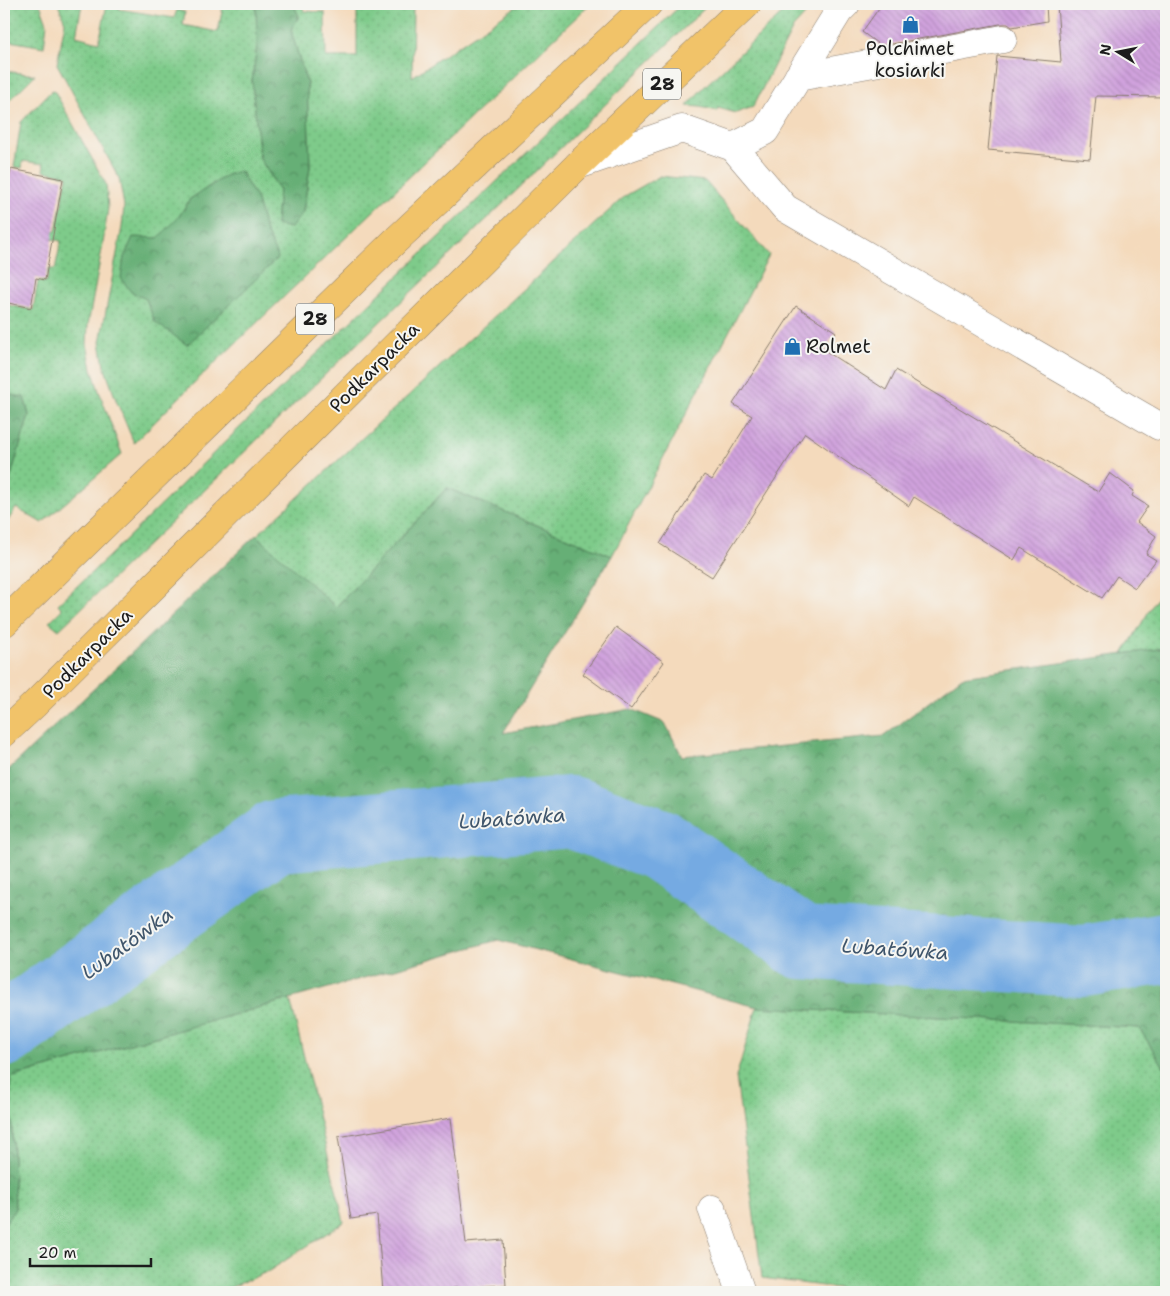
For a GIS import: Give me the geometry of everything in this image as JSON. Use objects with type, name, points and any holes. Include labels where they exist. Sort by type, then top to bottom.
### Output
[{"type":"main road","name":"28","points":[[4,622],[395,241],[648,4]]},
{"type":"main road","name":"Podkarpacka","points":[[4,733],[578,165],[746,4]]},
{"type":"street","points":[[733,148],[766,131],[839,11],[846,4]]},
{"type":"street","points":[[798,77],[1003,39]]},
{"type":"street","points":[[578,165],[682,129],[733,148],[785,208],[1159,426],[1166,425]]},
{"type":"street","points":[[712,1209],[741,1292]]},
{"type":"green space","points":[[4,4],[40,4],[47,23],[44,47],[4,40]]},
{"type":"green space","points":[[58,4],[82,4],[76,36],[99,42],[107,4],[120,4],[119,9],[174,18],[177,10],[185,12],[183,25],[218,32],[223,6],[232,7],[232,4],[256,4],[257,46],[252,81],[260,159],[279,189],[276,225],[303,212],[310,167],[307,84],[291,31],[299,16],[293,4],[302,4],[304,11],[325,12],[326,57],[357,57],[357,10],[401,9],[402,4],[413,4],[412,77],[520,4],[590,4],[194,383],[134,443],[104,366],[100,342],[122,227],[124,206],[119,178],[57,64],[65,22]],"holes":[[[240,171],[256,198],[266,232],[278,259],[155,322],[146,299],[158,238],[178,218],[190,199],[227,175]]]},
{"type":"green space","points":[[256,4],[293,4],[299,16],[291,31],[307,84],[310,167],[303,212],[291,228],[276,225],[279,189],[260,159],[252,81],[257,46]]},
{"type":"green space","points":[[682,4],[709,4],[59,630],[49,622],[62,609],[58,604]]},
{"type":"green space","points":[[792,4],[815,4],[793,28],[753,107],[736,113],[718,108],[717,111],[687,106],[703,88]]},
{"type":"green space","points":[[4,71],[35,75],[4,106]]},
{"type":"green space","points":[[54,90],[106,184],[108,208],[88,325],[87,344],[99,391],[122,454],[42,523],[16,508],[4,527],[4,488],[8,485],[29,415],[24,397],[4,394],[4,304],[33,310],[38,281],[46,282],[49,269],[55,269],[61,241],[46,238],[48,231],[56,231],[67,176],[43,171],[44,164],[23,161],[22,168],[14,167],[21,122]]},
{"type":"green space","points":[[240,171],[256,198],[266,232],[278,258],[187,345],[155,322],[146,299],[131,292],[121,278],[124,257],[133,237],[158,238],[178,218],[190,199],[227,175]]},
{"type":"green space","points":[[660,176],[705,181],[769,255],[612,556],[447,488],[336,607],[256,536],[625,196]]},
{"type":"green space","points":[[4,394],[24,397],[29,415],[8,486],[4,488]]},
{"type":"green space","points":[[447,488],[612,556],[503,733],[631,709],[665,723],[682,756],[884,736],[962,677],[1166,648],[1166,1070],[1139,1028],[757,1007],[498,940],[10,1078],[15,1209],[4,1225],[4,774],[256,535],[336,607]]},
{"type":"green space","points":[[1166,583],[1166,648],[1123,654]]},
{"type":"green space","points":[[290,999],[344,1222],[269,1271],[220,1292],[4,1292],[4,1225],[15,1208],[10,1078]]},
{"type":"green space","points":[[757,1007],[1139,1028],[1166,1070],[1166,1292],[868,1292],[762,1278],[736,1077]]},
{"type":"building","points":[[897,4],[1046,4],[1047,21],[1012,27],[1008,24],[1000,24],[881,46],[862,32],[879,8]]},
{"type":"building","points":[[1057,4],[1166,4],[1166,97],[1096,96],[1090,159],[988,150],[997,56],[1061,62]]},
{"type":"building","points":[[11,169],[63,179],[45,280],[36,278],[31,308],[4,302],[4,203]]},
{"type":"building","points":[[796,306],[836,332],[824,350],[886,390],[896,370],[1098,492],[1110,473],[1134,491],[1132,496],[1148,506],[1137,522],[1156,536],[1146,554],[1156,560],[1135,588],[1117,576],[1102,598],[1021,548],[1014,560],[914,497],[909,506],[805,433],[712,577],[660,544],[704,475],[712,480],[752,416],[733,404]]},
{"type":"building","points":[[616,627],[664,662],[631,709],[583,674]]},
{"type":"building","points":[[451,1118],[466,1243],[503,1240],[506,1285],[453,1288],[454,1292],[383,1292],[377,1215],[351,1219],[338,1137]]},
{"type":"waterway","name":"Lubatówka","points":[[4,1031],[276,836],[571,812],[660,845],[802,943],[1083,961],[1166,948]]},
{"type":"place","name":"Polchimet kosiarki","points":[[910,25]]},
{"type":"place","name":"Rolmet","points":[[792,346]]}]
